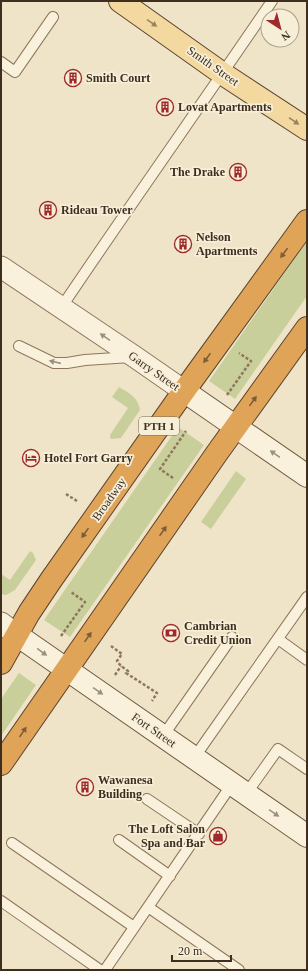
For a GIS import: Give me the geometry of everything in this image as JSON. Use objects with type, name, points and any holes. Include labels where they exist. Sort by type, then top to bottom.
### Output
[{"type":"highway","name":"Broadway","points":[[1,663],[9,629],[29,613],[184,391],[307,222]]},
{"type":"highway","points":[[1,764],[235,427],[307,328]]},
{"type":"main road","name":"Smith Street","points":[[120,1],[223,74],[307,129]]},
{"type":"street","name":"Garry Street","points":[[1,267],[135,357],[307,476]]},
{"type":"street","name":"Fort Street","points":[[9,629],[239,789],[305,831]]},
{"type":"lane","points":[[61,308],[272,1]]},
{"type":"lane","points":[[1,62],[15,72],[53,17]]},
{"type":"lane","points":[[19,346],[54,363],[135,357]]},
{"type":"lane","points":[[194,758],[307,597]]},
{"type":"lane","points":[[162,736],[232,637]]},
{"type":"lane","points":[[278,639],[307,660]]},
{"type":"lane","points":[[105,970],[198,834],[278,748],[307,769]]},
{"type":"lane","points":[[147,799],[198,834]]},
{"type":"lane","points":[[119,840],[170,876]]},
{"type":"lane","points":[[12,843],[134,927]]},
{"type":"lane","points":[[1,901],[100,970]]},
{"type":"lane","points":[[148,907],[239,970]]},
{"type":"path","points":[[226,397],[251,361],[239,353]]},
{"type":"path","points":[[173,478],[160,469],[186,430]]},
{"type":"path","points":[[66,494],[77,501]]},
{"type":"path","points":[[61,636],[85,602],[71,592]]},
{"type":"path","points":[[111,646],[122,654],[117,661],[128,671],[126,673],[157,693],[152,701]]},
{"type":"path","points":[[114,675],[126,664]]},
{"type":"green space","points":[[307,241],[307,296],[235,399],[209,381]]},
{"type":"green space","points":[[119,387],[130,393],[137,402],[140,410],[121,438],[112,439],[110,438],[110,435],[128,408],[112,397]]},
{"type":"green space","points":[[178,427],[204,445],[70,637],[44,620]]},
{"type":"green space","points":[[236,471],[246,479],[211,529],[201,522]]},
{"type":"green space","points":[[30,551],[33,553],[36,560],[15,590],[6,595],[1,594],[1,574],[10,580]]},
{"type":"green space","points":[[19,673],[36,685],[1,736],[1,699]]},
{"type":"place","name":"Smith Court","points":[[73,78]]},
{"type":"place","name":"Lovat Apartments","points":[[165,107]]},
{"type":"place","name":"The Drake","points":[[238,172]]},
{"type":"place","name":"Rideau Tower","points":[[48,210]]},
{"type":"place","name":"Nelson Apartments","points":[[183,244]]},
{"type":"place","name":"Hotel Fort Garry","points":[[31,458]]},
{"type":"place","name":"Cambrian Credit Union","points":[[171,633]]},
{"type":"place","name":"Wawanesa Building","points":[[85,787]]},
{"type":"place","name":"The Loft Salon Spa and Bar","points":[[218,836]]}]
